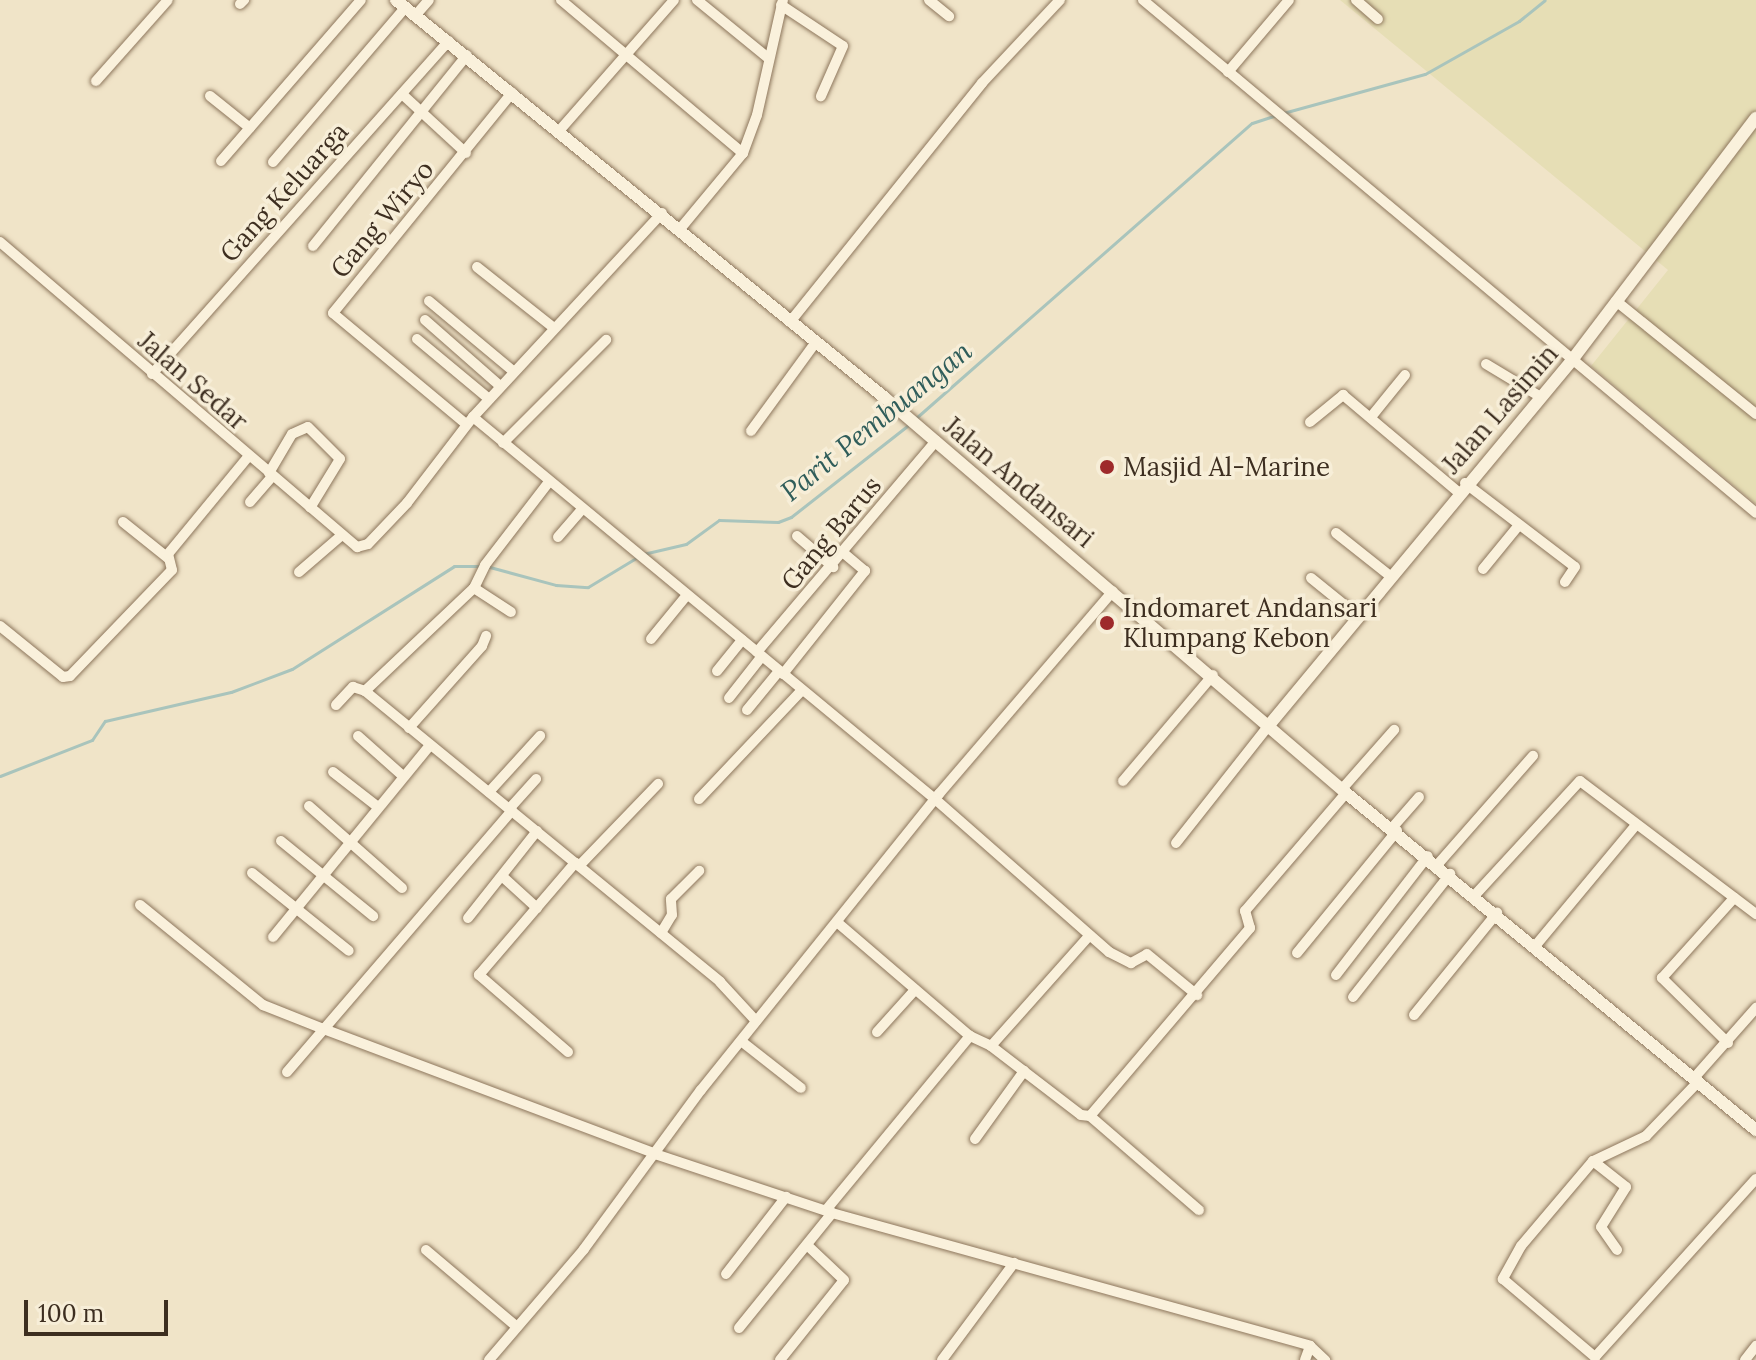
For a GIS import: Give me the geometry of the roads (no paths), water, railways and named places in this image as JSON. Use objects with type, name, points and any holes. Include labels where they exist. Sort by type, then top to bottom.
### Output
[{"type":"street","points":[[96,81],[168,0]]},
{"type":"street","points":[[221,161],[361,0]]},
{"type":"street","points":[[273,162],[405,8],[429,0]]},
{"type":"street","points":[[561,0],[743,153]]},
{"type":"street","points":[[559,131],[674,0]]},
{"type":"street","points":[[697,0],[768,58]]},
{"type":"street","points":[[929,0],[949,16]]},
{"type":"street","points":[[790,322],[962,106],[1060,0]]},
{"type":"street","points":[[1143,0],[1292,121],[1756,513]]},
{"type":"street","points":[[1228,72],[1289,0]]},
{"type":"street","points":[[1356,0],[1378,19]]},
{"type":"street","points":[[680,229],[743,153],[757,115],[782,2],[843,46],[821,96]]},
{"type":"street","name":"Jalan Andansari","points":[[405,8],[662,213],[908,417],[1213,675],[1344,791],[1433,860],[1756,1130]]},
{"type":"street","name":"Gang Keluarga","points":[[152,374],[449,41]]},
{"type":"street","points":[[313,246],[423,114],[467,55]]},
{"type":"street","name":"Gang Wiryo","points":[[470,421],[333,313],[512,93]]},
{"type":"street","points":[[402,94],[466,153]]},
{"type":"street","points":[[210,96],[250,128]]},
{"type":"street","name":"Jalan Lasimin","points":[[1270,724],[1462,487],[1572,360],[1756,118]]},
{"type":"street","points":[[662,213],[470,421],[503,443],[935,799],[1089,936],[1131,963],[1147,954],[1197,995]]},
{"type":"street","name":"Jalan Sedar","points":[[0,242],[248,457],[361,548],[407,503],[470,421]]},
{"type":"street","points":[[477,267],[554,328]]},
{"type":"street","points":[[429,301],[513,371]]},
{"type":"street","points":[[1616,301],[1756,414]]},
{"type":"street","points":[[425,320],[500,386]]},
{"type":"street","points":[[417,339],[489,399]]},
{"type":"street","points":[[503,443],[606,340]]},
{"type":"street","points":[[751,431],[816,342]]},
{"type":"street","points":[[1486,364],[1539,396]]},
{"type":"street","points":[[1371,417],[1405,375]]},
{"type":"street","points":[[1310,422],[1338,395],[1575,567],[1565,582]]},
{"type":"street","points":[[250,502],[271,475],[292,434],[305,425],[340,459],[310,508]]},
{"type":"street","name":"Gang Barus","points":[[729,698],[759,654],[936,441]]},
{"type":"street","points":[[168,558],[248,457]]},
{"type":"street","points":[[365,691],[477,582],[485,565],[549,482]]},
{"type":"street","points":[[558,537],[582,509]]},
{"type":"street","points":[[2,633],[67,678],[172,570],[168,558],[123,522]]},
{"type":"street","points":[[1483,569],[1519,525]]},
{"type":"street","points":[[1336,533],[1390,576]]},
{"type":"street","points":[[299,572],[342,535]]},
{"type":"street","points":[[797,536],[833,567]]},
{"type":"street","points":[[747,710],[865,571],[845,554]]},
{"type":"street","points":[[1311,578],[1358,616]]},
{"type":"street","points":[[477,582],[511,612]]},
{"type":"street","points":[[489,1360],[658,1155],[756,1021],[935,799],[1113,591]]},
{"type":"street","points":[[651,639],[687,595]]},
{"type":"street","points":[[409,728],[482,646],[486,636]]},
{"type":"street","points":[[717,671],[742,640]]},
{"type":"street","points":[[1123,781],[1213,675]]},
{"type":"street","points":[[336,705],[353,687],[365,691],[661,933],[744,1004],[756,1021]]},
{"type":"street","points":[[699,799],[802,690]]},
{"type":"street","points":[[1176,843],[1270,724]]},
{"type":"street","points":[[1090,1116],[1197,995],[1250,928],[1245,911],[1394,730]]},
{"type":"street","points":[[358,736],[402,775]]},
{"type":"street","points":[[489,792],[540,736]]},
{"type":"street","points":[[273,937],[402,775],[430,745]]},
{"type":"street","points":[[1336,975],[1433,860],[1533,756]]},
{"type":"street","points":[[333,772],[378,807]]},
{"type":"street","points":[[287,1072],[536,779]]},
{"type":"street","points":[[568,1052],[479,975],[577,864],[658,784]]},
{"type":"street","points":[[1475,895],[1573,784],[1588,785],[1635,826],[1756,914]]},
{"type":"street","points":[[1297,953],[1419,797]]},
{"type":"street","points":[[309,806],[402,888]]},
{"type":"street","points":[[1536,945],[1635,826]]},
{"type":"street","points":[[468,918],[537,831]]},
{"type":"street","points":[[281,841],[373,916]]},
{"type":"street","points":[[661,933],[672,915],[671,899],[699,871]]},
{"type":"street","points":[[252,873],[349,951]]},
{"type":"street","points":[[1353,997],[1450,874]]},
{"type":"street","points":[[503,877],[537,908]]},
{"type":"street","points":[[1728,1043],[1662,978],[1734,898]]},
{"type":"street","points":[[140,905],[263,1005],[327,1022],[658,1155],[829,1212],[1310,1346],[1325,1360]]},
{"type":"street","points":[[1414,1015],[1497,913]]},
{"type":"street","points":[[838,923],[970,1036],[991,1046],[1081,1115],[1090,1116],[1199,1210]]},
{"type":"street","points":[[991,1046],[1089,936]]},
{"type":"street","points":[[877,1032],[915,990]]},
{"type":"street","points":[[1756,1008],[1646,1136],[1593,1161],[1501,1273],[1542,1317],[1595,1357],[1756,1179]]},
{"type":"street","points":[[739,1328],[808,1246],[829,1212],[970,1036]]},
{"type":"street","points":[[741,1041],[801,1088]]},
{"type":"street","points":[[975,1139],[1024,1071]]},
{"type":"street","points":[[1593,1161],[1626,1187],[1601,1227],[1617,1250]]},
{"type":"street","points":[[726,1274],[786,1197]]},
{"type":"street","points":[[780,1360],[844,1280],[808,1246]]},
{"type":"street","points":[[426,1250],[517,1327]]},
{"type":"street","points":[[942,1360],[1014,1263]]},
{"type":"street","points":[[1305,1360],[1310,1346]]},
{"type":"street","points":[[1745,1360],[1756,1346]]},
{"type":"waterway","name":"Parit Pembuangan","points":[[1283,113],[1425,74],[1519,21],[1545,0]]},
{"type":"waterway","name":"Parit Pembuangan","points":[[916,418],[1252,123],[1276,115]]},
{"type":"waterway","name":"Parit Pembuangan","points":[[643,554],[686,544],[719,520],[778,522],[791,517],[911,423]]},
{"type":"waterway","name":"Parit Pembuangan","points":[[0,776],[92,740],[105,721],[231,692],[292,669],[454,566],[486,566],[556,585],[588,587],[636,558]]},
{"type":"place","name":"Masjid Al-Marine","points":[[1107,467]]},
{"type":"place","name":"Indomaret Andansari Klumpang Kebon","points":[[1107,623]]}]
